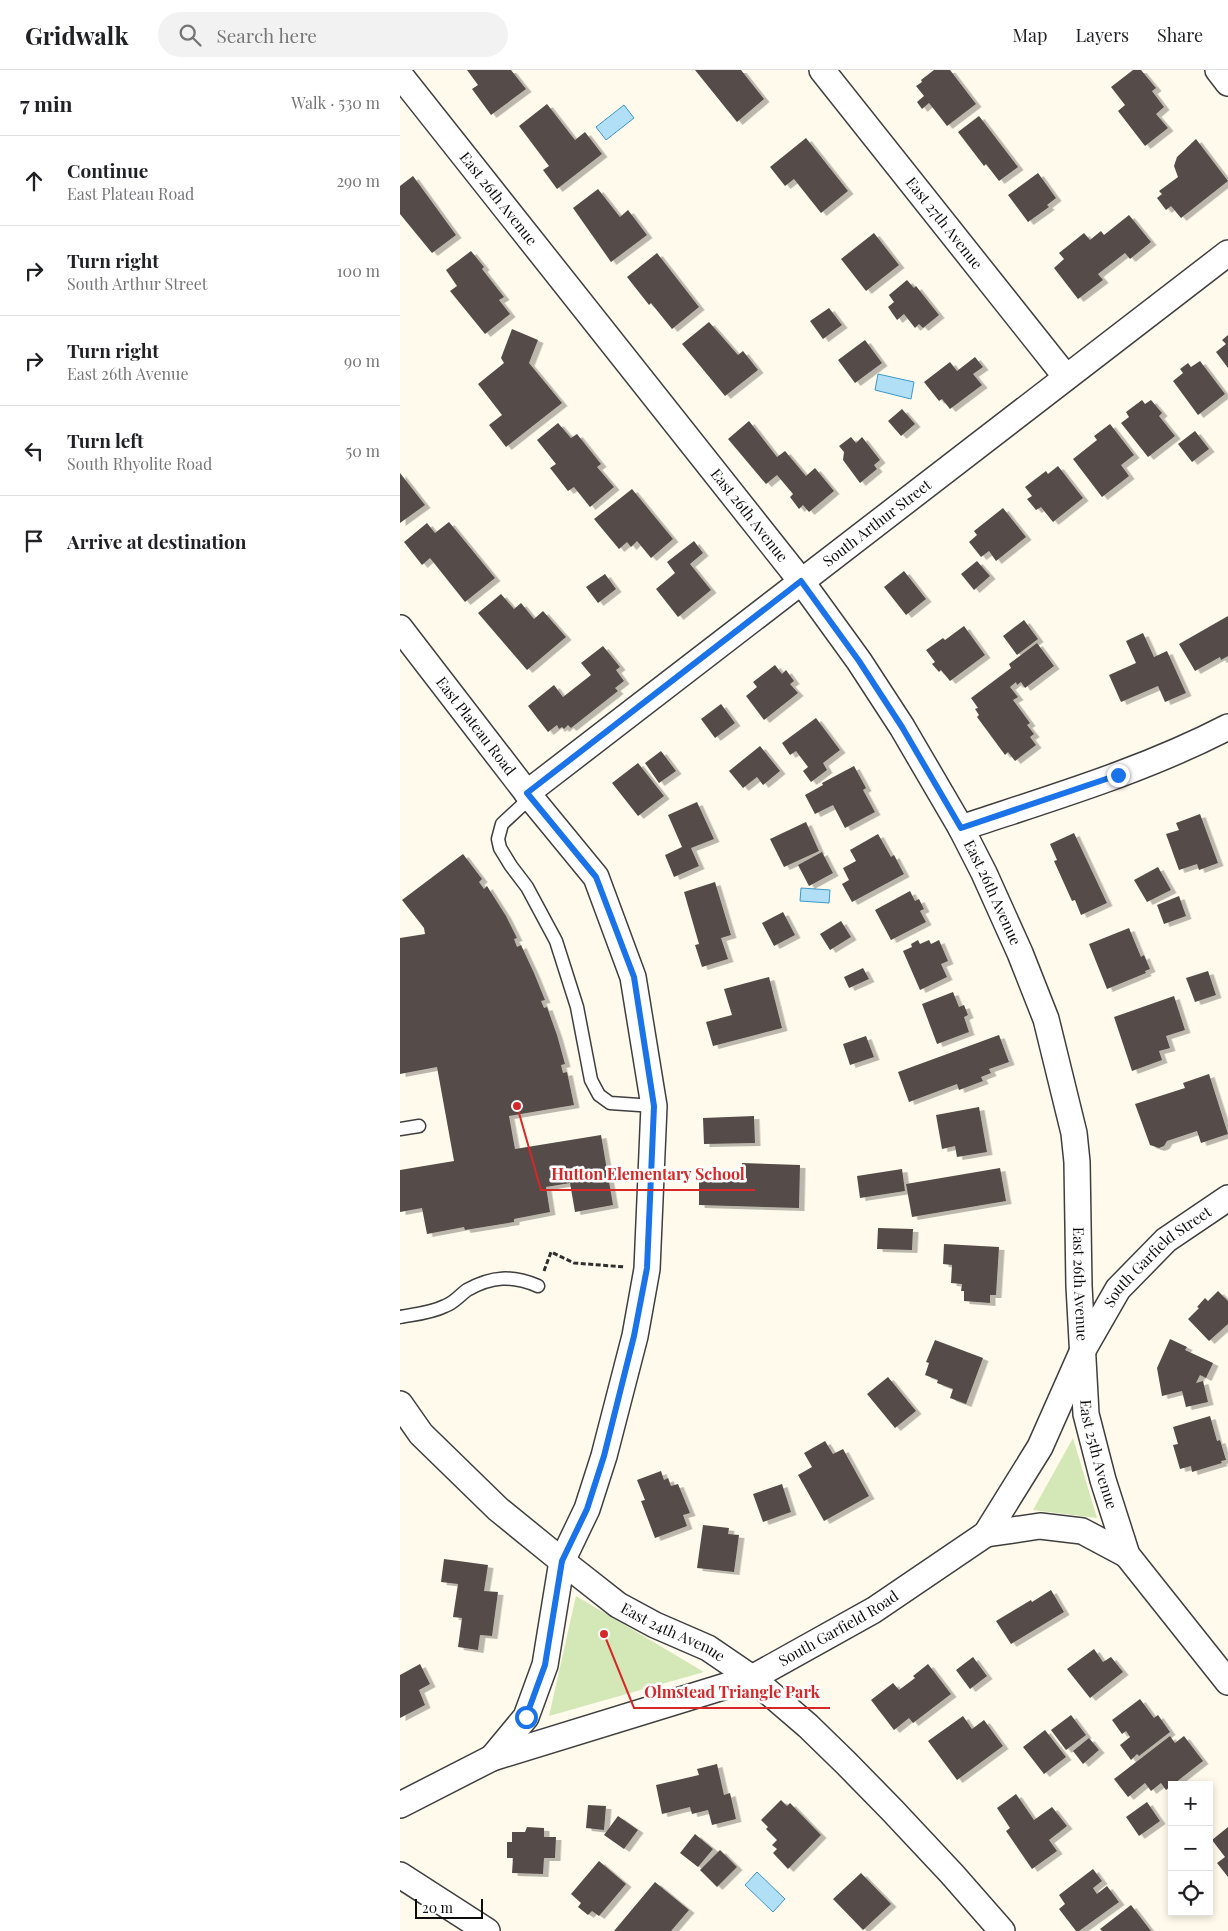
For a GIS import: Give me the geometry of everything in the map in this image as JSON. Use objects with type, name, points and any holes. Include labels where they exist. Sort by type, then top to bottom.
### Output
[{"type":"street","name":"East 27th Avenue","points":[[822,70],[1066,377]]},
{"type":"street","points":[[1218,70],[1228,83]]},
{"type":"street","name":"East 26th Avenue","points":[[400,75],[801,581],[859,661],[902,727],[961,828],[1004,917],[1042,1011],[1069,1109],[1077,1162],[1079,1286],[1083,1350]]},
{"type":"street","name":"South Arthur Street","points":[[529,795],[801,581],[1228,253]]},
{"type":"street","name":"East Plateau Road","points":[[400,628],[529,795],[596,877],[634,977],[654,1106],[647,1268],[634,1336],[604,1456],[587,1509],[562,1561],[545,1665],[526,1717],[492,1758]]},
{"type":"street","points":[[961,828],[1118,775],[1196,743],[1228,727]]},
{"type":"street","name":"South Garfield Street","points":[[1083,1350],[1118,1289],[1166,1240],[1228,1198]]},
{"type":"street","name":"South Garfield Road","points":[[400,1805],[492,1758],[752,1678],[874,1610],[986,1534],[1040,1447],[1083,1350]]},
{"type":"street","name":"East 25th Avenue","points":[[1083,1350],[1086,1414],[1103,1480],[1127,1554],[1228,1682]]},
{"type":"street","name":"East 24th Avenue","points":[[400,1404],[421,1434],[498,1509],[562,1561],[618,1604],[655,1625],[708,1648],[752,1678],[846,1763],[952,1874],[1002,1931]]},
{"type":"street","name":"East 25th Avenue","points":[[986,1534],[1040,1526],[1082,1531],[1127,1554]]},
{"type":"street","points":[[400,1875],[487,1931]]},
{"type":"lane","points":[[529,795],[502,824],[498,839],[500,848],[527,887],[556,941],[577,1007],[591,1080],[599,1095],[610,1102],[654,1106]]},
{"type":"lane","points":[[400,1129],[419,1126]]},
{"type":"lane","points":[[400,1317],[430,1312],[448,1305],[467,1291],[488,1281],[505,1278],[523,1280],[538,1286]]},
{"type":"path","points":[[538,1286],[551,1252],[574,1263],[614,1266]]},
{"type":"green space","points":[[1073,1438],[1097,1518],[1033,1510]]},
{"type":"green space","points":[[576,1596],[704,1672],[549,1716]]},
{"type":"water","points":[[624,105],[634,118],[606,140],[596,127]]},
{"type":"water","points":[[878,374],[914,382],[911,399],[875,390]]},
{"type":"water","points":[[801,888],[830,890],[829,903],[800,901]]},
{"type":"water","points":[[757,1872],[785,1899],[773,1912],[745,1885]]},
{"type":"building","points":[[467,70],[511,70],[526,89],[491,115],[472,89],[478,85]]},
{"type":"building","points":[[695,70],[741,70],[764,99],[737,122]]},
{"type":"building","points":[[934,70],[950,70],[976,104],[947,126],[929,103],[922,109],[917,102],[924,96],[916,86]]},
{"type":"building","points":[[1133,70],[1141,70],[1156,88],[1152,91],[1164,107],[1156,114],[1168,128],[1145,146],[1118,111],[1125,105],[1111,87]]},
{"type":"building","points":[[547,104],[575,140],[585,132],[602,154],[557,189],[543,170],[549,166],[519,126]]},
{"type":"building","points":[[979,116],[1018,167],[999,181],[986,164],[984,166],[958,132]]},
{"type":"building","points":[[806,138],[848,191],[821,213],[794,179],[785,186],[770,167]]},
{"type":"building","points":[[1196,139],[1228,181],[1181,218],[1171,206],[1166,210],[1157,198],[1162,194],[1159,191],[1178,177],[1174,166],[1177,157]]},
{"type":"building","points":[[1038,173],[1056,198],[1047,205],[1049,207],[1028,222],[1008,195]]},
{"type":"building","points":[[413,176],[456,235],[432,253],[400,214],[400,186]]},
{"type":"building","points":[[598,189],[620,217],[628,210],[647,235],[611,262],[573,208]]},
{"type":"building","points":[[1129,215],[1151,242],[1130,259],[1125,253],[1098,274],[1103,280],[1078,299],[1054,268],[1064,259],[1059,253],[1084,233],[1090,240],[1101,231],[1104,235]]},
{"type":"building","points":[[874,233],[899,265],[866,291],[841,259]]},
{"type":"building","points":[[471,251],[484,267],[482,269],[504,297],[499,300],[510,314],[485,334],[450,291],[457,286],[446,270]]},
{"type":"building","points":[[657,253],[699,307],[672,329],[651,303],[649,305],[627,277]]},
{"type":"building","points":[[907,280],[914,288],[916,286],[939,315],[923,328],[919,324],[915,328],[904,314],[897,320],[888,307],[894,302],[889,295]]},
{"type":"building","points":[[829,308],[842,325],[823,339],[810,321]]},
{"type":"building","points":[[709,322],[738,355],[743,351],[758,370],[725,396],[682,344]]},
{"type":"building","points":[[512,329],[538,340],[529,363],[562,403],[506,447],[489,425],[502,415],[478,384],[504,363],[501,358]]},
{"type":"building","points":[[1228,335],[1228,368],[1216,352],[1226,344],[1222,340]]},
{"type":"building","points":[[865,340],[882,363],[855,383],[838,360]]},
{"type":"building","points":[[975,357],[983,367],[973,374],[982,385],[950,409],[942,399],[939,401],[924,382],[950,362],[957,371]]},
{"type":"building","points":[[1200,361],[1225,394],[1198,415],[1173,381],[1183,373],[1180,369],[1188,363],[1191,367]]},
{"type":"building","points":[[1142,400],[1145,404],[1151,400],[1162,413],[1159,416],[1175,436],[1148,457],[1121,423],[1129,417],[1126,412]]},
{"type":"building","points":[[902,409],[915,424],[901,436],[888,421]]},
{"type":"building","points":[[749,421],[777,457],[785,451],[806,476],[815,468],[834,491],[809,512],[803,505],[799,509],[790,497],[793,494],[777,475],[766,484],[728,439]]},
{"type":"building","points":[[558,423],[571,438],[577,434],[601,464],[597,467],[614,487],[590,507],[574,487],[568,491],[550,468],[556,464],[537,440]]},
{"type":"building","points":[[1110,424],[1134,455],[1121,465],[1129,476],[1102,497],[1073,459],[1097,440],[1094,436]]},
{"type":"building","points":[[1195,431],[1209,449],[1192,462],[1178,444]]},
{"type":"building","points":[[851,437],[856,443],[862,437],[880,460],[874,465],[877,469],[860,483],[843,460],[844,452],[839,446]]},
{"type":"building","points":[[1058,466],[1083,498],[1053,522],[1041,507],[1036,510],[1027,499],[1032,496],[1025,487],[1046,471],[1048,474]]},
{"type":"building","points":[[400,473],[425,505],[400,523]]},
{"type":"building","points":[[632,489],[673,539],[651,558],[637,541],[631,547],[627,542],[619,549],[594,519]]},
{"type":"building","points":[[1003,508],[1026,537],[996,561],[989,551],[981,557],[969,542],[977,535],[974,531]]},
{"type":"building","points":[[449,522],[495,578],[465,602],[430,558],[422,565],[404,542],[427,523],[435,533]]},
{"type":"building","points":[[694,541],[703,553],[690,564],[711,590],[678,617],[656,589],[675,573],[667,562]]},
{"type":"building","points":[[977,561],[990,576],[974,590],[961,574]]},
{"type":"building","points":[[904,571],[926,599],[906,615],[884,587]]},
{"type":"building","points":[[605,574],[616,589],[598,603],[586,587]]},
{"type":"building","points":[[501,594],[514,609],[521,603],[534,619],[543,611],[566,637],[527,670],[478,613]]},
{"type":"building","points":[[1228,616],[1228,656],[1221,660],[1220,657],[1195,671],[1179,644]]},
{"type":"building","points":[[1024,620],[1038,639],[1017,655],[1003,636]]},
{"type":"building","points":[[964,626],[985,655],[950,681],[941,670],[939,672],[932,664],[935,662],[926,650],[943,638],[945,640]]},
{"type":"building","points":[[1143,633],[1154,657],[1167,651],[1186,693],[1165,702],[1158,686],[1121,702],[1109,675],[1136,663],[1126,641]]},
{"type":"building","points":[[1037,643],[1054,666],[1025,688],[1021,682],[1017,685],[1016,682],[1010,687],[1018,697],[1013,700],[1030,723],[1027,725],[1034,734],[1030,737],[1036,745],[1015,761],[1008,752],[1005,755],[977,717],[979,715],[975,709],[978,708],[971,698],[1011,668],[1009,664]]},
{"type":"building","points":[[603,646],[620,667],[616,670],[624,681],[615,688],[618,691],[571,728],[568,725],[564,729],[562,727],[559,729],[557,725],[548,732],[528,706],[554,685],[563,697],[591,675],[581,663]]},
{"type":"building","points":[[775,665],[782,674],[786,670],[794,681],[790,684],[798,693],[764,720],[746,696],[757,687],[753,682]]},
{"type":"building","points":[[721,704],[735,723],[715,738],[701,719]]},
{"type":"building","points":[[816,718],[840,750],[823,763],[827,770],[811,782],[803,771],[808,767],[796,751],[790,755],[782,743]]},
{"type":"building","points":[[760,746],[780,771],[763,785],[757,777],[743,788],[729,771]]},
{"type":"building","points":[[661,751],[676,771],[659,783],[645,763]]},
{"type":"building","points":[[638,763],[664,796],[638,816],[612,783]]},
{"type":"building","points":[[854,766],[866,788],[863,790],[875,812],[845,828],[833,805],[815,814],[805,795],[823,785],[822,783]]},
{"type":"building","points":[[697,802],[714,839],[691,848],[699,866],[674,877],[665,855],[682,847],[668,815]]},
{"type":"building","points":[[1200,814],[1218,863],[1199,870],[1197,864],[1179,870],[1166,834],[1179,830],[1176,823]]},
{"type":"building","points":[[806,822],[819,851],[784,867],[770,839]]},
{"type":"building","points":[[1074,833],[1107,903],[1081,915],[1075,900],[1072,901],[1054,861],[1057,860],[1050,844]]},
{"type":"building","points":[[878,834],[891,857],[894,855],[904,874],[852,902],[842,884],[849,880],[843,868],[856,861],[850,850]]},
{"type":"building","points":[[822,852],[833,873],[809,886],[798,865]]},
{"type":"building","points":[[463,854],[482,879],[479,882],[484,889],[487,886],[506,916],[517,938],[514,939],[517,947],[521,945],[534,973],[545,1000],[541,1001],[544,1008],[547,1007],[557,1035],[565,1064],[561,1065],[563,1073],[567,1072],[574,1105],[509,1116],[515,1149],[601,1135],[613,1205],[575,1212],[570,1183],[546,1187],[550,1212],[514,1219],[514,1222],[465,1230],[464,1227],[427,1234],[422,1208],[400,1212],[400,1170],[454,1161],[437,1067],[400,1074],[400,938],[425,934],[424,928],[402,900]]},
{"type":"building","points":[[1158,867],[1171,890],[1147,902],[1134,880]]},
{"type":"building","points":[[715,882],[731,935],[721,938],[728,959],[702,967],[695,945],[699,944],[684,892]]},
{"type":"building","points":[[910,891],[915,901],[919,899],[924,909],[920,911],[926,922],[891,940],[875,910]]},
{"type":"building","points":[[1179,896],[1186,916],[1164,924],[1157,905]]},
{"type":"building","points":[[783,912],[795,935],[774,946],[762,923]]},
{"type":"building","points":[[841,921],[851,937],[830,950],[820,934]]},
{"type":"building","points":[[1129,928],[1141,957],[1144,955],[1150,969],[1145,971],[1146,973],[1107,989],[1089,944]]},
{"type":"building","points":[[918,940],[920,944],[929,940],[931,944],[939,940],[948,961],[941,964],[947,977],[920,990],[903,951],[912,947],[911,944]]},
{"type":"building","points":[[863,968],[869,979],[849,988],[844,977]]},
{"type":"building","points":[[1208,971],[1216,995],[1195,1002],[1186,978]]},
{"type":"building","points":[[769,977],[782,1028],[713,1046],[706,1022],[732,1015],[724,989]]},
{"type":"building","points":[[953,992],[959,1007],[964,1005],[968,1015],[964,1017],[969,1032],[937,1044],[922,1004]]},
{"type":"building","points":[[1174,996],[1185,1030],[1166,1036],[1170,1048],[1159,1051],[1162,1060],[1132,1071],[1114,1017]]},
{"type":"building","points":[[999,1035],[1009,1062],[989,1069],[991,1073],[981,1077],[983,1081],[959,1090],[957,1084],[909,1102],[898,1072]]},
{"type":"building","points":[[866,1036],[874,1057],[850,1065],[843,1044]]},
{"type":"building","points":[[1209,1074],[1228,1134],[1201,1143],[1197,1131],[1167,1141],[1164,1146],[1159,1148],[1150,1145],[1135,1104],[1185,1088],[1183,1083]]},
{"type":"building","points":[[979,1107],[987,1152],[957,1157],[955,1146],[942,1149],[936,1115]]},
{"type":"building","points":[[754,1116],[755,1143],[704,1144],[703,1118]]},
{"type":"building","points":[[742,1163],[800,1165],[799,1208],[699,1205],[699,1179],[741,1180]]},
{"type":"building","points":[[1000,1168],[1006,1201],[912,1217],[906,1184]]},
{"type":"building","points":[[902,1169],[905,1191],[860,1198],[857,1176]]},
{"type":"building","points":[[878,1228],[913,1229],[912,1250],[877,1249]]},
{"type":"building","points":[[944,1244],[999,1247],[996,1295],[990,1295],[990,1303],[964,1301],[964,1291],[961,1291],[962,1284],[951,1283],[952,1265],[943,1264]]},
{"type":"building","points":[[1218,1291],[1228,1301],[1228,1324],[1209,1341],[1188,1319],[1199,1308],[1197,1307],[1205,1298],[1208,1301]]},
{"type":"building","points":[[1170,1339],[1187,1347],[1185,1350],[1213,1363],[1206,1378],[1200,1375],[1196,1383],[1203,1381],[1208,1402],[1186,1407],[1182,1391],[1162,1396],[1157,1368]]},
{"type":"building","points":[[935,1340],[983,1358],[966,1404],[950,1398],[953,1389],[937,1383],[938,1380],[925,1375],[929,1363],[926,1362]]},
{"type":"building","points":[[888,1377],[916,1411],[895,1428],[867,1394]]},
{"type":"building","points":[[1210,1416],[1217,1441],[1220,1440],[1226,1460],[1192,1472],[1191,1466],[1180,1469],[1173,1445],[1178,1444],[1173,1427]]},
{"type":"building","points":[[825,1441],[833,1454],[843,1449],[869,1496],[824,1521],[798,1475],[812,1467],[804,1453]]},
{"type":"building","points":[[661,1471],[664,1480],[668,1478],[671,1486],[678,1484],[690,1513],[683,1515],[687,1526],[655,1538],[641,1501],[645,1500],[637,1480]]},
{"type":"building","points":[[782,1484],[791,1512],[763,1522],[753,1494]]},
{"type":"building","points":[[703,1525],[729,1528],[728,1534],[739,1535],[734,1572],[697,1568]]},
{"type":"building","points":[[444,1559],[488,1565],[484,1591],[498,1592],[492,1636],[480,1635],[478,1650],[458,1647],[462,1618],[453,1617],[458,1584],[441,1582]]},
{"type":"building","points":[[1051,1590],[1064,1612],[1011,1644],[996,1621]]},
{"type":"building","points":[[1094,1649],[1103,1662],[1111,1657],[1123,1672],[1090,1698],[1067,1669]]},
{"type":"building","points":[[973,1657],[987,1676],[970,1689],[956,1670]]},
{"type":"building","points":[[420,1664],[430,1684],[419,1690],[425,1705],[400,1718],[400,1675]]},
{"type":"building","points":[[928,1664],[951,1694],[913,1723],[909,1718],[894,1730],[871,1700],[893,1683],[899,1690],[915,1678],[913,1676]]},
{"type":"building","points":[[1140,1699],[1154,1718],[1158,1715],[1170,1732],[1131,1760],[1120,1745],[1130,1737],[1126,1731],[1122,1734],[1112,1720]]},
{"type":"building","points":[[1071,1715],[1086,1735],[1066,1750],[1051,1730]]},
{"type":"building","points":[[963,1716],[972,1729],[984,1720],[1003,1746],[957,1780],[928,1741]]},
{"type":"building","points":[[1045,1730],[1066,1757],[1044,1774],[1023,1747]]},
{"type":"building","points":[[1170,1736],[1175,1743],[1184,1736],[1203,1761],[1177,1781],[1168,1781],[1168,1788],[1166,1790],[1161,1783],[1151,1791],[1145,1783],[1128,1797],[1114,1779]]},
{"type":"building","points":[[1089,1738],[1099,1750],[1083,1764],[1073,1751]]},
{"type":"building","points":[[717,1764],[724,1795],[730,1793],[736,1819],[712,1825],[708,1810],[692,1814],[690,1807],[662,1814],[656,1785],[699,1775],[697,1769]]},
{"type":"building","points":[[1016,1794],[1034,1820],[1052,1807],[1067,1826],[1049,1840],[1057,1851],[1032,1869],[1006,1831],[1010,1828],[997,1808]]},
{"type":"building","points":[[781,1800],[787,1806],[790,1803],[821,1835],[788,1869],[773,1853],[777,1849],[772,1845],[777,1840],[766,1829],[768,1827],[761,1820]]},
{"type":"building","points":[[1147,1802],[1160,1821],[1139,1836],[1126,1817]]},
{"type":"building","points":[[588,1805],[606,1806],[604,1830],[586,1828]]},
{"type":"building","points":[[618,1816],[638,1830],[624,1849],[604,1835]]},
{"type":"building","points":[[527,1827],[544,1828],[544,1837],[556,1837],[555,1858],[544,1858],[543,1874],[512,1873],[513,1858],[507,1858],[507,1842],[512,1842],[512,1832],[525,1832]]},
{"type":"building","points":[[1228,1827],[1228,1877],[1217,1863],[1225,1857],[1213,1839]]},
{"type":"building","points":[[695,1834],[713,1849],[698,1867],[680,1853]]},
{"type":"building","points":[[720,1850],[737,1867],[717,1887],[700,1870]]},
{"type":"building","points":[[599,1861],[626,1884],[599,1916],[592,1911],[588,1915],[578,1907],[581,1903],[571,1894]]},
{"type":"building","points":[[1093,1869],[1102,1881],[1093,1888],[1097,1894],[1107,1886],[1119,1902],[1079,1931],[1076,1931],[1059,1909],[1065,1904],[1059,1895]]},
{"type":"building","points":[[861,1873],[891,1904],[863,1930],[833,1899]]},
{"type":"building","points":[[655,1882],[689,1910],[671,1931],[614,1931]]},
{"type":"building","points":[[1131,1905],[1151,1931],[1102,1931],[1100,1929]]},
{"type":"place","name":"Hutton Elementary School","points":[[517,1106]]},
{"type":"place","name":"Olmstead Triangle Park","points":[[604,1634]]},
{"type":"route","points":[[526,1717],[545,1665],[562,1561],[587,1509],[604,1456],[634,1336],[647,1268],[654,1106],[634,977],[596,877],[527,793],[801,581],[859,661],[902,727],[961,828],[1118,775]]}]
